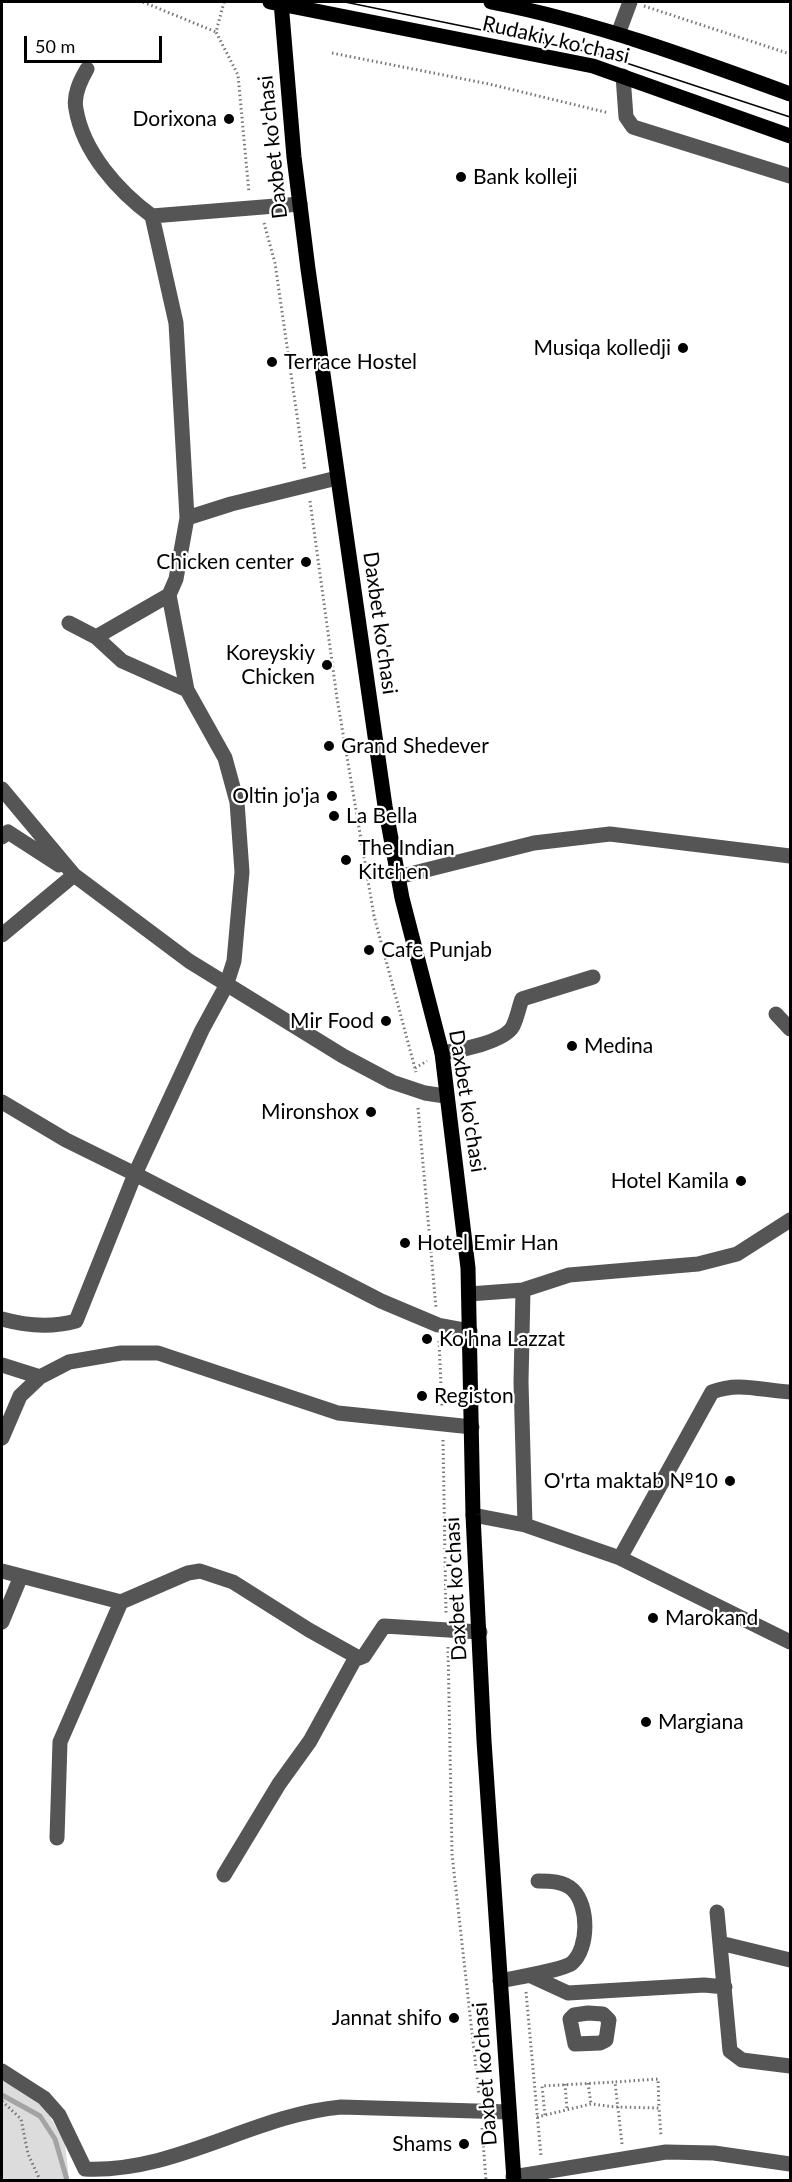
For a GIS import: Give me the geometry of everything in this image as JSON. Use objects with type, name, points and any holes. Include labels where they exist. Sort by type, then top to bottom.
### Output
[{"type":"main road","name":"Rudakiy ko'chasi","points":[[490,2],[558,15],[790,94]]},
{"type":"main road","name":"Rudakiy ko'chasi","points":[[277,3],[593,66],[790,136]]},
{"type":"main road","name":"Daxbet ko'chasi","points":[[277,3],[300,204],[337,478],[398,877],[442,1053],[445,1096],[455,1150],[469,1294],[473,1515],[513,2179]]},
{"type":"street","points":[[618,34],[635,3]]},
{"type":"street","points":[[2,1319],[21,1324],[57,1326],[76,1320],[135,1174],[226,986],[234,961],[242,872],[237,802],[225,758],[188,690],[169,595],[176,579],[187,518],[176,324],[152,216],[119,187],[93,155],[75,108],[78,86],[87,69]]},
{"type":"street","points":[[623,76],[626,117],[633,127],[790,176]]},
{"type":"street","points":[[152,216],[300,204]]},
{"type":"street","points":[[187,518],[231,504],[337,478]]},
{"type":"street","points":[[96,638],[169,595]]},
{"type":"street","points":[[69,623],[96,638],[122,661],[188,690]]},
{"type":"street","points":[[2,789],[74,875]]},
{"type":"street","points":[[4,830],[74,875],[226,986],[343,1056],[392,1082],[425,1093],[445,1096]]},
{"type":"street","points":[[398,877],[534,843],[610,834],[790,856]]},
{"type":"street","points":[[2,935],[74,875]]},
{"type":"street","points":[[442,1053],[462,1050],[506,1035],[513,1027],[522,999],[593,977]]},
{"type":"street","points":[[776,1014],[790,1029]]},
{"type":"street","points":[[2,1102],[66,1140],[381,1301],[438,1325],[470,1332]]},
{"type":"street","points":[[469,1294],[523,1290],[569,1275],[698,1264],[737,1254],[790,1220]]},
{"type":"street","points":[[523,1290],[525,1525]]},
{"type":"street","points":[[2,1438],[20,1396],[45,1374],[69,1362],[121,1353],[158,1353],[338,1413],[472,1427]]},
{"type":"street","points":[[2,1365],[45,1374]]},
{"type":"street","points":[[620,1558],[712,1392],[727,1386],[752,1386],[790,1392]]},
{"type":"street","points":[[473,1515],[525,1525],[620,1558],[790,1642]]},
{"type":"street","points":[[2,1571],[121,1602],[188,1573],[200,1571],[233,1582],[356,1657],[364,1656],[384,1626],[480,1632]]},
{"type":"street","points":[[2,1622],[21,1576]]},
{"type":"street","points":[[57,1838],[60,1742],[121,1602]]},
{"type":"street","points":[[224,1875],[279,1784],[310,1741],[356,1657]]},
{"type":"street","points":[[500,1981],[570,1965],[580,1954],[584,1937],[584,1913],[573,1890],[556,1882],[537,1881]]},
{"type":"street","points":[[717,1912],[726,1987],[730,2051],[742,2060],[790,2066]]},
{"type":"street","points":[[720,1943],[790,1960]]},
{"type":"street","points":[[526,1975],[561,1992],[704,1985],[726,1987]]},
{"type":"street","points":[[586,1992],[588,2013]]},
{"type":"street","points":[[2,2071],[44,2098],[59,2115],[81,2164],[83,2175],[147,2164],[193,2151],[316,2109],[341,2107],[510,2112]]},
{"type":"street","points":[[513,2179],[542,2172],[666,2152],[714,2153],[790,2164]]},
{"type":"path","points":[[143,2],[216,32]]},
{"type":"path","points":[[635,3],[790,54]]},
{"type":"path","points":[[332,53],[489,84],[626,117]]},
{"type":"path","points":[[526,1975],[542,2172]]},
{"type":"path","points":[[545,2115],[542,2086],[658,2079],[661,2140]]},
{"type":"path","points":[[615,2082],[622,2146],[632,2145]]},
{"type":"path","points":[[588,2083],[591,2104]]},
{"type":"path","points":[[565,2084],[567,2110]]},
{"type":"path","points":[[2,2101],[21,2119],[28,2154],[40,2181]]},
{"type":"path","points":[[537,2117],[591,2104],[659,2108]]},
{"type":"shaded area","points":[[2,2080],[41,2101],[65,2143],[69,2180],[2,2180]]},
{"type":"waterway","points":[[2,2095],[40,2116],[55,2139],[67,2180]]},
{"type":"tram line","points":[[345,2],[599,54],[790,117]]},
{"type":"place","name":"Dorixona","points":[[229,119]]},
{"type":"place","name":"Bank kolleji","points":[[461,177]]},
{"type":"place","name":"Musiqa kolledji","points":[[683,348]]},
{"type":"place","name":"Terrace Hostel","points":[[272,362]]},
{"type":"place","name":"Chicken center","points":[[306,562]]},
{"type":"place","name":"Koreyskiy Chicken","points":[[327,665]]},
{"type":"place","name":"Grand Shedever","points":[[329,746]]},
{"type":"place","name":"Oltin jo'ja","points":[[332,796]]},
{"type":"place","name":"La Bella","points":[[334,816]]},
{"type":"place","name":"The Indian Kitchen","points":[[346,860]]},
{"type":"place","name":"Cafe Punjab","points":[[369,950]]},
{"type":"place","name":"Mir Food","points":[[386,1021]]},
{"type":"place","name":"Medina","points":[[572,1046]]},
{"type":"place","name":"Mironshox","points":[[371,1112]]},
{"type":"place","name":"Hotel Kamila","points":[[741,1181]]},
{"type":"place","name":"Hotel Emir Han","points":[[405,1243]]},
{"type":"place","name":"Ko'hna Lazzat","points":[[427,1339]]},
{"type":"place","name":"Registon","points":[[422,1396]]},
{"type":"place","name":"O'rta maktab №10","points":[[730,1481]]},
{"type":"place","name":"Marokand","points":[[653,1618]]},
{"type":"place","name":"Margiana","points":[[646,1722]]},
{"type":"place","name":"Jannat shifo","points":[[454,2018]]},
{"type":"place","name":"Shams","points":[[464,2144]]}]
